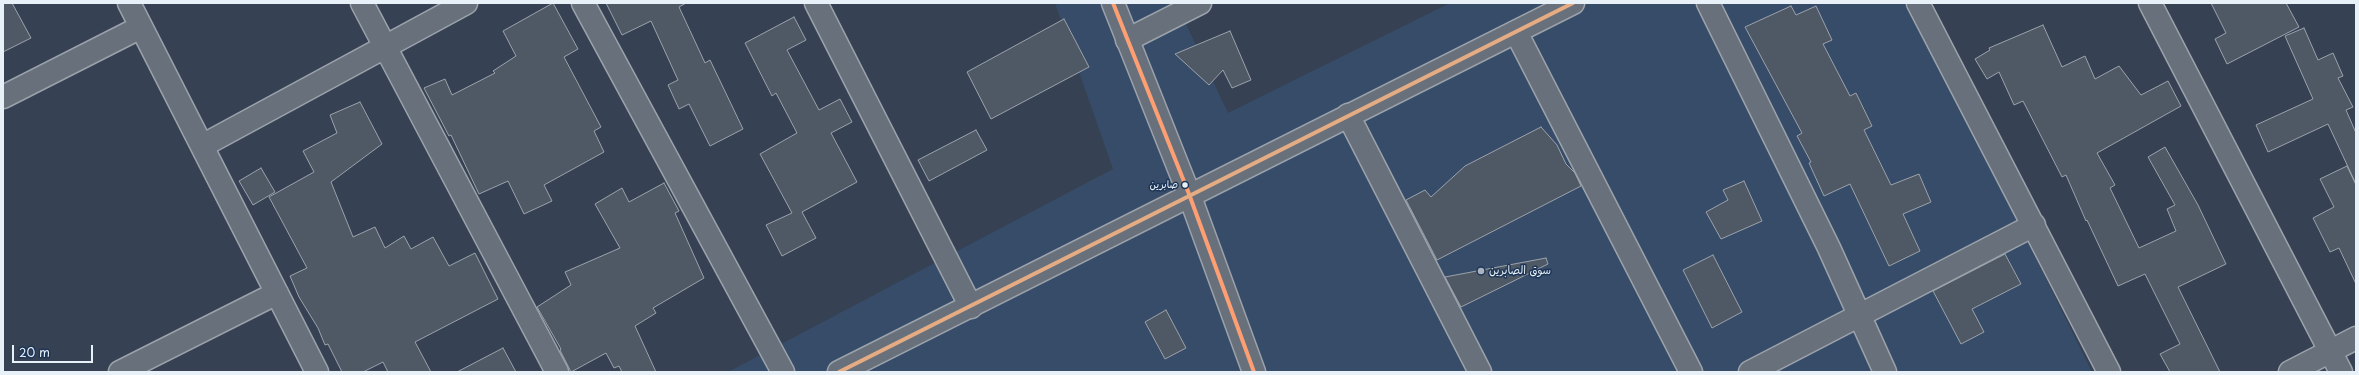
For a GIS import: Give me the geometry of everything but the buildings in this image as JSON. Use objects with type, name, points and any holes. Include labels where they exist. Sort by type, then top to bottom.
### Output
[{"type":"street","points":[[129,3],[317,372]]},
{"type":"street","points":[[362,3],[557,372]]},
{"type":"street","points":[[202,146],[466,3]]},
{"type":"street","points":[[583,3],[783,372]]},
{"type":"street","points":[[816,3],[971,307]]},
{"type":"street","points":[[1113,3],[1189,194],[1254,372]]},
{"type":"street","points":[[1127,40],[1200,3]]},
{"type":"street","points":[[839,372],[971,307],[1189,194],[1573,3]]},
{"type":"street","points":[[1708,3],[1829,248],[1885,372]]},
{"type":"street","points":[[1918,3],[2109,372]]},
{"type":"street","points":[[2150,3],[2342,372]]},
{"type":"street","points":[[3,97],[141,27]]},
{"type":"street","points":[[1516,32],[1691,372]]},
{"type":"street","points":[[1348,116],[1480,372]]},
{"type":"street","points":[[1750,372],[1859,317],[2034,225]]},
{"type":"street","points":[[120,372],[277,293]]},
{"type":"street","points":[[2290,372],[2356,338]]},
{"type":"shaded area","name":"سوق الصابرين","points":[[1055,3],[1176,3],[1228,113],[1450,3],[1910,3],[2092,372],[728,372],[1113,169]]},
{"type":"transit line","points":[[1113,3],[1189,194],[1254,372]]},
{"type":"transit line","points":[[839,372],[1573,3]]},
{"type":"place","name":"صابرين","points":[[1185,185]]},
{"type":"place","name":"سوق الصابرين","points":[[1481,271]]}]
